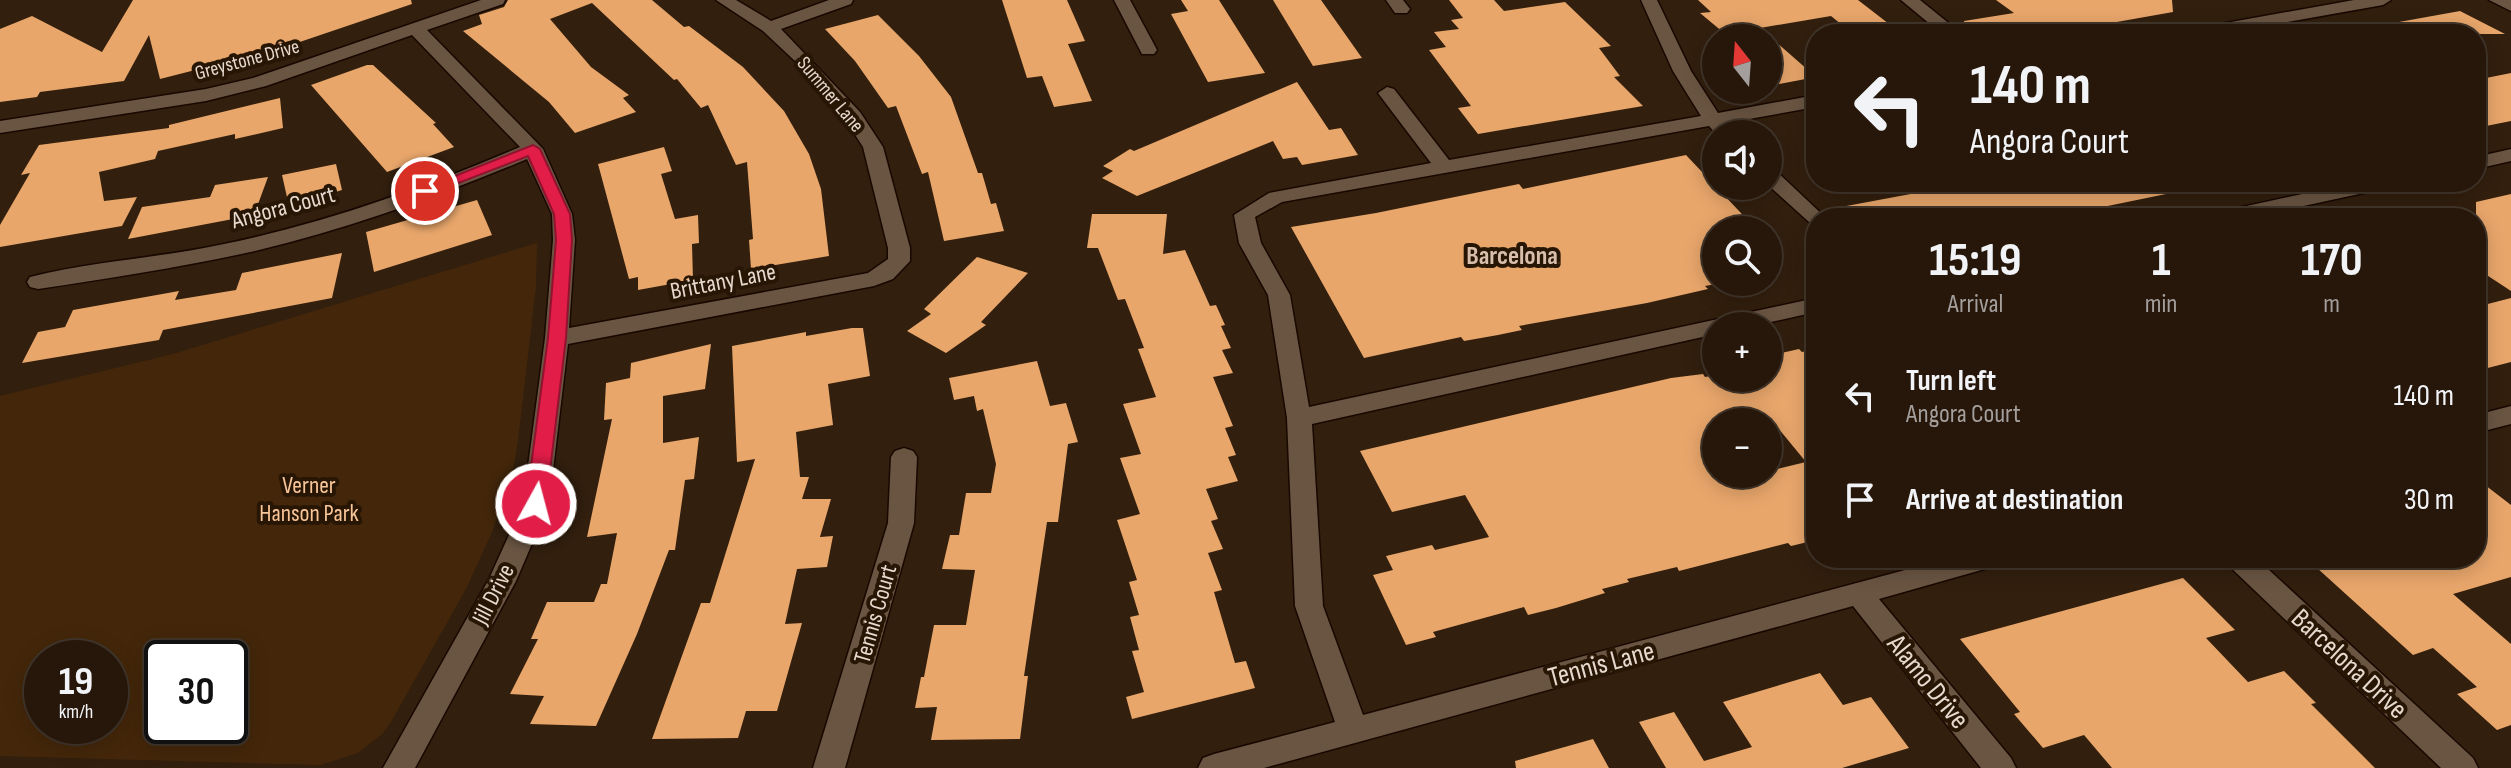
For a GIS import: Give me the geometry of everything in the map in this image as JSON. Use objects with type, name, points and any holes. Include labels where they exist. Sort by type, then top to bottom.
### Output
[{"type":"street","name":"Greystone Drive","points":[[0,127],[206,95],[259,82],[497,0]]},
{"type":"street","name":"Summer Lane","points":[[724,0],[769,27],[812,69],[853,116],[873,147],[899,248],[899,261],[895,266]]},
{"type":"street","points":[[769,27],[845,0]]},
{"type":"street","points":[[1122,0],[1148,50]]},
{"type":"street","points":[[1649,0],[1672,55],[1715,120]]},
{"type":"street","points":[[1909,0],[1940,24]]},
{"type":"street","points":[[2248,24],[2383,0]]},
{"type":"street","points":[[2497,0],[2511,6]]},
{"type":"street","name":"Jill Drive","points":[[399,768],[502,581],[536,504],[557,338],[564,240],[562,214],[533,149],[416,29]]},
{"type":"street","points":[[1387,93],[1444,167]]},
{"type":"street","points":[[1746,120],[1806,104]]},
{"type":"street","points":[[1353,729],[1309,606],[1299,418],[1279,295],[1250,243],[1244,215],[1276,197],[1444,167],[1702,130]]},
{"type":"street","name":"Angora Court","points":[[38,282],[239,247],[326,225],[483,171],[533,149]]},
{"type":"street","points":[[2486,161],[2511,155]]},
{"type":"street","points":[[1782,187],[1806,209]]},
{"type":"street","points":[[2266,208],[2340,192]]},
{"type":"street","name":"Brittany Lane","points":[[557,338],[874,279],[895,266]]},
{"type":"street","points":[[1782,312],[1806,307]]},
{"type":"street","points":[[1299,418],[1702,330]]},
{"type":"street","points":[[2486,421],[2511,415]]},
{"type":"street","name":"Tennis Court","points":[[829,768],[901,523],[904,457]]},
{"type":"street","name":"Tennis Lane","points":[[1214,768],[1953,568]]},
{"type":"street","name":"Barcelona Drive","points":[[2249,568],[2462,768]]},
{"type":"street","name":"Alamo Drive","points":[[1859,594],[2000,768]]},
{"type":"green space","name":"Verner Hanson Park","points":[[537,243],[536,286],[518,441],[513,470],[492,532],[467,587],[391,722],[382,734],[358,753],[320,765],[0,756],[0,396],[173,354]]},
{"type":"building","points":[[133,0],[411,0],[412,4],[282,48],[160,79],[149,35],[124,81],[40,92],[37,97],[0,102],[0,29],[32,16],[102,52]]},
{"type":"building","points":[[508,0],[652,0],[684,27],[689,26],[743,67],[784,111],[809,154],[821,189],[829,256],[751,269],[749,240],[753,239],[747,162],[736,165],[708,105],[701,108],[677,79],[674,80],[592,3],[550,19],[591,67],[629,95],[623,98],[636,112],[575,133],[549,102],[463,31],[482,24],[479,15],[504,7]]},
{"type":"building","points":[[1002,0],[1067,0],[1085,41],[1068,44],[1092,101],[1054,107],[1042,76],[1027,78]]},
{"type":"building","points":[[1181,0],[1219,0],[1265,73],[1208,82],[1171,14],[1188,11]]},
{"type":"building","points":[[1273,0],[1321,0],[1362,58],[1313,66]]},
{"type":"building","points":[[1449,0],[1494,0],[1504,11],[1565,2],[1611,46],[1599,48],[1620,76],[1614,77],[1643,106],[1478,134],[1458,108],[1471,106],[1429,50],[1446,47],[1434,32],[1459,29],[1451,20],[1463,18]]},
{"type":"building","points":[[1698,0],[1858,0],[1889,24],[1841,24],[1831,16],[1782,24],[1713,24],[1700,13],[1711,12]]},
{"type":"building","points":[[1996,0],[2172,0],[2173,12],[2105,24],[1964,24],[1964,21],[2014,13]]},
{"type":"building","points":[[2460,11],[2485,24],[2399,24]]},
{"type":"building","points":[[878,15],[919,56],[951,97],[978,173],[982,173],[991,204],[996,203],[1004,231],[944,241],[928,172],[922,174],[896,106],[888,108],[855,61],[825,29]]},
{"type":"building","points":[[2486,24],[2505,34],[2486,34]]},
{"type":"building","points":[[1782,47],[1806,68],[1806,79],[1782,83]]},
{"type":"building","points":[[373,65],[436,123],[433,124],[454,147],[387,172],[311,85]]},
{"type":"building","points":[[2511,73],[2511,121],[2486,126],[2486,78]]},
{"type":"building","points":[[1297,82],[1329,130],[1341,128],[1358,155],[1302,165],[1297,157],[1283,159],[1273,141],[1137,196],[1102,178],[1113,171],[1103,166],[1130,149],[1134,151]]},
{"type":"building","points":[[280,98],[283,128],[235,139],[235,134],[158,151],[155,159],[99,172],[104,201],[137,197],[122,226],[0,247],[0,225],[30,173],[21,175],[39,145],[169,128],[169,125]]},
{"type":"building","points":[[664,147],[672,171],[661,174],[675,219],[698,215],[699,243],[692,244],[693,280],[638,290],[638,277],[629,279],[598,164]]},
{"type":"building","points":[[1686,155],[1702,172],[1702,200],[1729,200],[1744,216],[1702,216],[1702,290],[1519,326],[1522,330],[1498,335],[1464,341],[1461,337],[1364,358],[1291,227],[1519,184],[1523,189]]},
{"type":"building","points":[[336,164],[342,190],[289,206],[282,175]]},
{"type":"building","points":[[268,177],[254,215],[128,239],[142,207],[210,197],[215,185]]},
{"type":"building","points":[[1921,192],[2171,193],[2098,208],[1841,207]]},
{"type":"building","points":[[2511,194],[2511,291],[2486,275],[2486,208],[2476,208],[2476,202]]},
{"type":"building","points":[[477,200],[492,235],[374,272],[366,232]]},
{"type":"building","points":[[1092,214],[1167,214],[1163,254],[1185,250],[1210,306],[1216,305],[1225,325],[1221,326],[1231,348],[1222,350],[1233,373],[1213,377],[1233,426],[1225,428],[1236,455],[1228,457],[1238,481],[1206,489],[1218,519],[1211,521],[1223,549],[1208,553],[1222,590],[1214,592],[1235,663],[1246,661],[1255,688],[1132,719],[1126,697],[1144,692],[1132,651],[1139,650],[1130,617],[1139,615],[1129,582],[1137,580],[1117,520],[1140,514],[1120,458],[1141,454],[1123,404],[1156,397],[1138,349],[1144,348],[1125,299],[1118,300],[1098,248],[1087,248]]},
{"type":"building","points":[[342,253],[332,298],[163,330],[159,340],[22,363],[38,332],[65,327],[73,310],[179,291],[175,300],[236,290],[242,273]]},
{"type":"building","points":[[977,257],[1028,273],[981,322],[986,325],[946,353],[907,331],[931,314],[924,309]]},
{"type":"building","points":[[2511,298],[2511,362],[2486,368],[2486,304]]},
{"type":"building","points":[[863,328],[870,376],[828,384],[833,425],[796,432],[800,477],[809,477],[802,499],[831,499],[820,537],[833,536],[827,567],[797,569],[785,624],[802,623],[777,711],[746,711],[738,738],[652,739],[701,603],[710,603],[755,459],[737,462],[732,346],[806,332],[806,336]]},
{"type":"building","points":[[711,344],[705,389],[663,396],[663,443],[699,437],[694,479],[685,480],[675,550],[669,550],[637,634],[596,726],[530,724],[544,696],[510,694],[538,639],[531,639],[547,602],[594,602],[601,584],[607,584],[617,533],[587,537],[612,419],[604,420],[606,383],[630,378],[631,363]]},
{"type":"building","points":[[1799,349],[1806,351],[1806,462],[1806,542],[1791,546],[1788,543],[1679,571],[1677,567],[1627,579],[1629,582],[1602,589],[1605,593],[1556,608],[1528,615],[1524,607],[1433,632],[1436,637],[1406,645],[1373,575],[1393,570],[1386,556],[1432,545],[1435,550],[1489,537],[1465,495],[1392,512],[1360,451],[1671,378],[1702,374],[1702,392],[1782,392],[1782,353]]},
{"type":"building","points":[[1037,361],[1050,406],[1066,403],[1078,442],[1068,444],[1058,522],[1047,522],[1024,676],[1028,676],[1020,739],[931,740],[937,707],[915,708],[934,625],[966,625],[975,570],[942,569],[950,535],[959,535],[966,493],[991,493],[996,464],[983,409],[977,411],[974,396],[954,400],[949,378]]},
{"type":"building","points":[[2486,486],[2511,505],[2511,577],[2453,594],[2511,644],[2511,725],[2497,730],[2457,694],[2477,687],[2433,648],[2413,655],[2317,568],[2486,568]]},
{"type":"building","points":[[2183,578],[2235,630],[2206,638],[2248,682],[2284,671],[2316,703],[2311,704],[2375,768],[2112,768],[2084,735],[2043,748],[2014,714],[2020,712],[1960,639]]},
{"type":"building","points":[[1820,673],[1843,705],[1871,697],[1909,748],[1842,768],[1666,768],[1639,722],[1674,712],[1704,761],[1752,747],[1723,702]]},
{"type":"building","points":[[1593,739],[1609,768],[1516,768],[1515,761]]},
{"type":"district","name":"Barcelona","points":[[1512,255]]},
{"type":"route","points":[[425,191],[533,149],[562,214],[564,240],[557,338],[536,504]]}]
